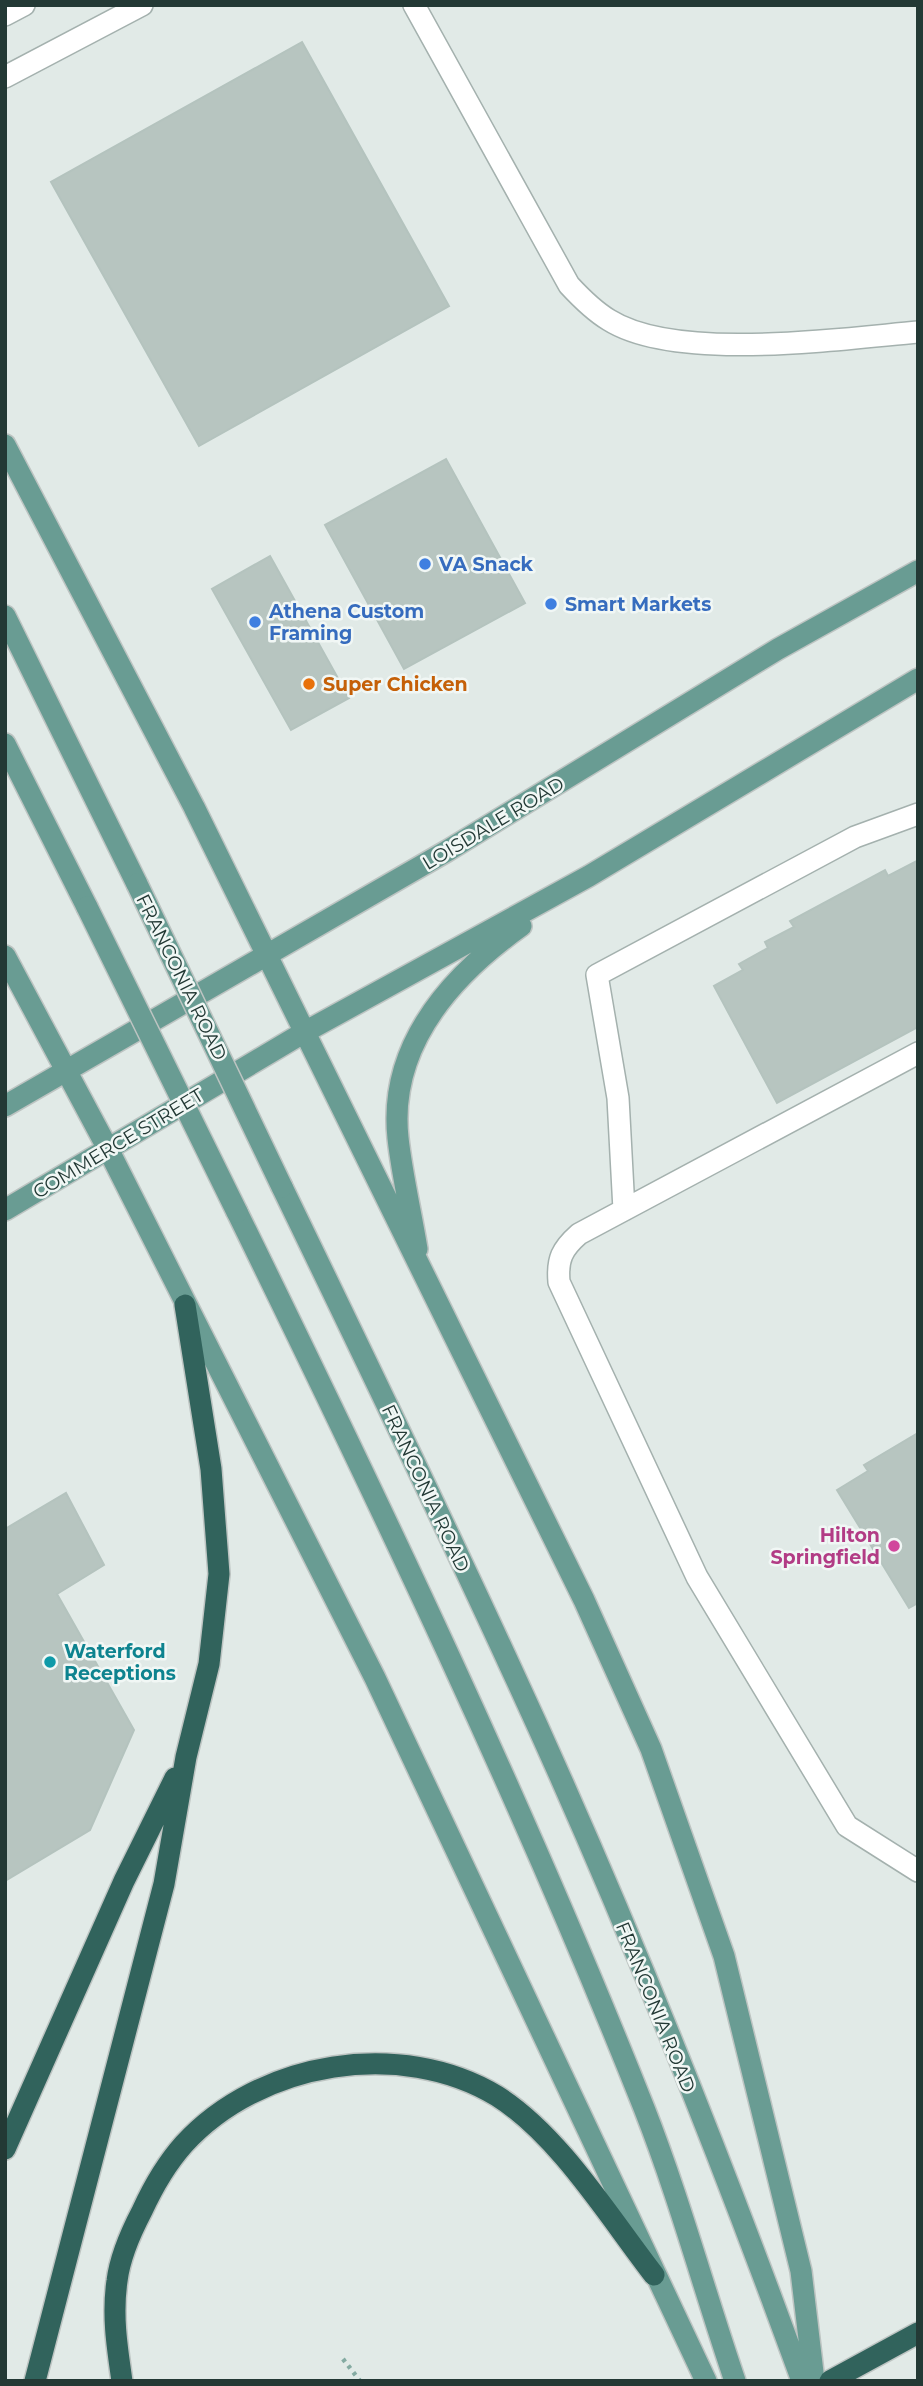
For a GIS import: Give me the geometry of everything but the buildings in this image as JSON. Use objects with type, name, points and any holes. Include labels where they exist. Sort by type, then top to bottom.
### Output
[{"type":"highway","points":[[35,2381],[164,1884],[186,1757],[209,1664],[219,1574],[211,1469],[185,1305]]},
{"type":"highway","points":[[5,2149],[124,1881],[186,1757]]},
{"type":"highway","points":[[122,2381],[114,2326],[117,2278],[130,2236],[155,2185],[185,2143],[221,2113],[264,2088],[330,2067],[394,2065],[433,2071],[464,2080],[496,2096],[529,2119],[654,2274]]},
{"type":"highway","points":[[830,2381],[918,2333]]},
{"type":"main road","points":[[5,445],[194,807],[584,1600],[651,1749],[724,1956],[802,2272],[814,2381]]},
{"type":"main road","name":"LOISDALE ROAD","points":[[67,1072],[447,851],[778,649],[918,571]]},
{"type":"main road","name":"FRANCONIA ROAD","points":[[5,616],[137,884],[499,1643],[592,1852],[712,2146],[802,2381]]},
{"type":"main road","points":[[303,1032],[589,876],[918,679]]},
{"type":"main road","points":[[5,744],[397,1541],[537,1854],[645,2110],[735,2381]]},
{"type":"main road","points":[[421,1271],[398,1136],[400,1083],[418,1031],[444,995],[471,965],[589,876]]},
{"type":"main road","points":[[5,956],[108,1149],[374,1678],[706,2381]]},
{"type":"main road","name":"COMMERCE STREET","points":[[5,1210],[303,1032]]},
{"type":"main road","points":[[5,1106],[67,1072]]},
{"type":"street","points":[[5,15],[24,5]]},
{"type":"street","points":[[5,77],[142,5]]},
{"type":"street","points":[[414,5],[569,285],[610,321],[637,332],[698,344],[918,332]]},
{"type":"street","points":[[624,1210],[618,1098],[597,975],[855,837],[918,814]]},
{"type":"street","points":[[918,1052],[569,1242],[557,1265],[559,1282],[697,1577],[847,1826],[918,1871]]},
{"type":"path","points":[[343,2359],[360,2381]]},
{"type":"place","name":"VA Snack","points":[[425,564]]},
{"type":"place","name":"Smart Markets","points":[[551,604]]},
{"type":"place","name":"Athena Custom Framing","points":[[255,622]]},
{"type":"place","name":"Super Chicken","points":[[309,684]]},
{"type":"place","name":"Hilton Springfield","points":[[894,1546]]},
{"type":"place","name":"Waterford Receptions","points":[[50,1662]]}]
